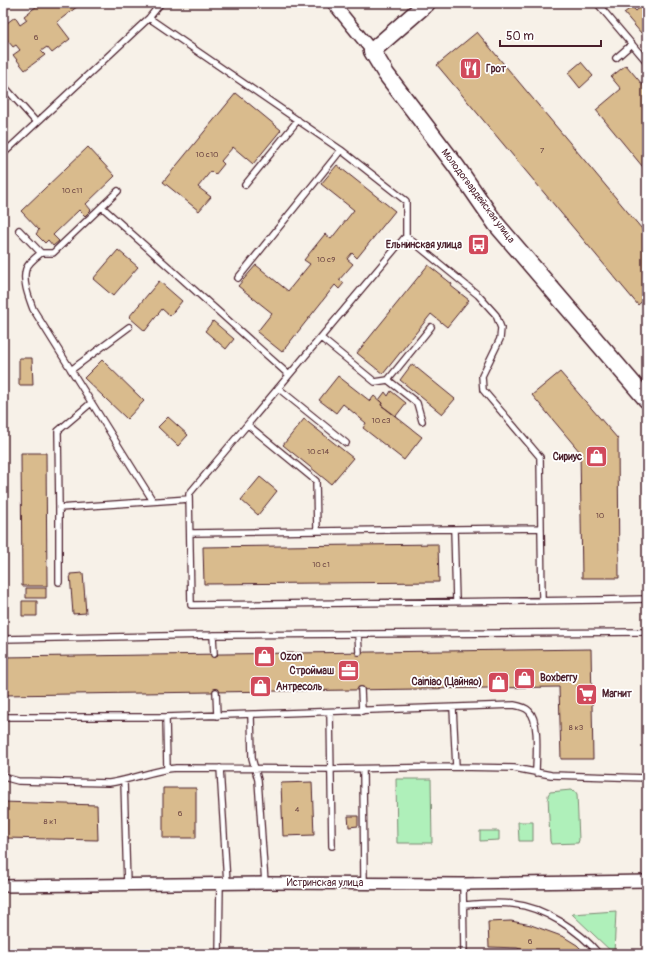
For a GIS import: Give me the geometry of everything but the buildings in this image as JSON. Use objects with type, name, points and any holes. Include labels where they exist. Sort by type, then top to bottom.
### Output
[{"type":"street","name":"Молодогвардейская улица","points":[[333,3],[372,51],[386,74],[456,166],[496,224],[647,400]]},
{"type":"street","points":[[372,51],[427,3]]},
{"type":"street","name":"Истринская улица","points":[[3,886],[265,882],[463,884],[647,881]]},
{"type":"lane","points":[[3,154],[149,18],[161,3]]},
{"type":"lane","points":[[597,3],[647,62]]},
{"type":"lane","points":[[149,18],[341,150],[406,201],[406,236],[189,494],[191,604],[647,599]]},
{"type":"lane","points":[[616,58],[632,44]]},
{"type":"lane","points":[[3,85],[36,122]]},
{"type":"lane","points":[[245,185],[298,120]]},
{"type":"lane","points":[[238,278],[341,150]]},
{"type":"lane","points":[[19,230],[41,252],[53,253],[118,191]]},
{"type":"lane","points":[[102,207],[289,375]]},
{"type":"lane","points":[[406,236],[478,295],[496,315],[501,328],[500,339],[482,376],[483,390],[540,457],[542,600]]},
{"type":"lane","points":[[41,252],[26,270],[26,286],[33,309],[152,501]]},
{"type":"lane","points":[[71,370],[129,327]]},
{"type":"lane","points":[[321,338],[375,382],[388,380],[431,327]]},
{"type":"lane","points":[[388,380],[417,403],[422,421]]},
{"type":"lane","points":[[278,388],[346,444]]},
{"type":"lane","points":[[59,582],[58,431],[92,403]]},
{"type":"lane","points":[[248,425],[316,480],[317,531]]},
{"type":"lane","points":[[58,508],[190,499]]},
{"type":"lane","points":[[190,533],[541,528]]},
{"type":"lane","points":[[454,529],[456,601]]},
{"type":"lane","points":[[3,639],[213,635],[647,632]]},
{"type":"lane","points":[[358,634],[358,652]]},
{"type":"lane","points":[[213,635],[214,654]]},
{"type":"lane","points":[[360,690],[362,711]]},
{"type":"lane","points":[[216,692],[217,716]]},
{"type":"lane","points":[[3,717],[217,716],[514,705],[529,711],[534,718],[536,726],[536,773]]},
{"type":"lane","points":[[453,708],[456,767]]},
{"type":"lane","points":[[330,712],[332,846]]},
{"type":"lane","points":[[251,715],[252,758],[258,780],[265,882]]},
{"type":"lane","points":[[166,717],[167,769]]},
{"type":"lane","points":[[3,775],[7,778],[18,781],[109,783],[124,781],[167,769],[363,769],[456,767],[514,768],[551,775],[647,778]]},
{"type":"lane","points":[[219,954],[223,883],[220,768]]},
{"type":"lane","points":[[363,769],[364,883]]},
{"type":"lane","points":[[124,781],[127,885]]},
{"type":"lane","points":[[463,884],[464,954]]},
{"type":"lane","points":[[464,905],[514,904],[535,910],[568,925],[582,936],[599,954]]},
{"type":"green space","points":[[396,779],[431,779],[432,843],[397,843]]},
{"type":"green space","points":[[575,791],[577,794],[578,843],[551,844],[548,795],[550,792]]},
{"type":"green space","points":[[518,822],[533,822],[533,841],[519,841]]},
{"type":"green space","points":[[480,831],[499,831],[499,840],[480,841]]},
{"type":"green space","points":[[616,911],[614,954],[572,914]]},
{"type":"place","name":"Грот","points":[[471,69]]},
{"type":"place","name":"Ельнинская улица","points":[[478,245]]},
{"type":"place","name":"Сириус","points":[[597,457]]},
{"type":"place","name":"Ozon","points":[[265,657]]},
{"type":"place","name":"Строймаш","points":[[349,671]]},
{"type":"place","name":"Boxberry","points":[[524,678]]},
{"type":"place","name":"Cainiao (Цайняо)","points":[[498,682]]},
{"type":"place","name":"Антресоль","points":[[261,687]]},
{"type":"place","name":"Магнит","points":[[587,694]]}]
